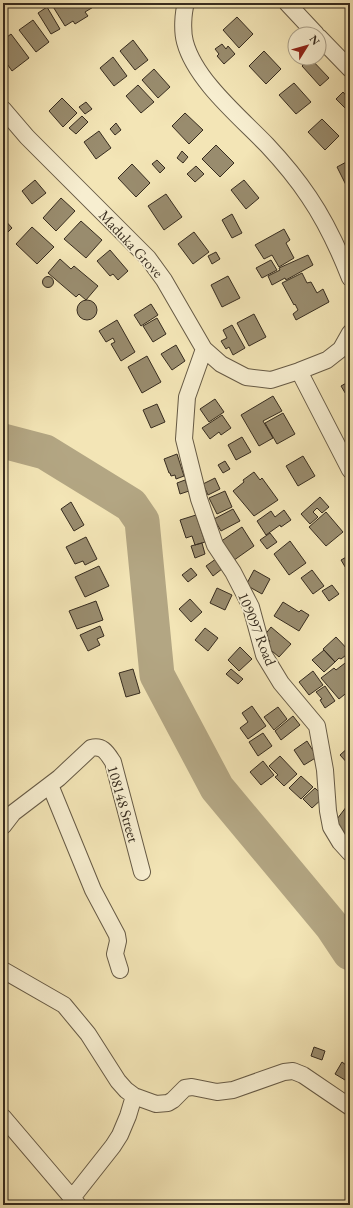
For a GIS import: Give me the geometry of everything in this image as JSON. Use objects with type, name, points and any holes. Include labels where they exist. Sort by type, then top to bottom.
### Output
[{"type":"street","points":[[186,3],[183,12],[184,41],[193,60],[203,76],[225,102],[268,147],[309,197],[340,251],[350,278]]},
{"type":"street","points":[[287,3],[309,26]]},
{"type":"street","points":[[327,45],[350,69]]},
{"type":"street","name":"Maduka Grove","points":[[3,109],[27,137],[148,258],[164,280],[204,349],[221,364],[246,377],[271,380],[327,360],[341,349],[350,333]]},
{"type":"street","name":"109097 Road","points":[[204,349],[187,397],[184,439],[199,499],[215,545],[233,572],[251,607],[264,655],[281,683],[317,726],[325,770],[328,812],[331,826],[340,842],[350,853]]},
{"type":"street","points":[[299,371],[350,470]]},
{"type":"street","name":"108148 Street","points":[[3,826],[13,812],[50,785],[91,748],[96,746],[106,751],[113,762],[142,872]]},
{"type":"street","points":[[50,785],[93,890],[117,935],[118,941],[115,954],[120,970]]},
{"type":"street","points":[[3,970],[64,1005],[88,1034],[118,1081],[134,1096],[156,1104],[168,1104],[185,1088],[192,1087],[217,1092],[233,1090],[284,1072],[293,1072],[303,1075],[350,1107]]},
{"type":"street","points":[[3,1117],[75,1202],[114,1146],[128,1116],[134,1096]]},
{"type":"building","points":[[55,3],[100,3],[85,12],[88,16],[75,24],[73,21],[65,26],[52,5]]},
{"type":"building","points":[[47,7],[60,29],[51,34],[38,13]]},
{"type":"building","points":[[237,17],[253,34],[239,48],[223,30]]},
{"type":"building","points":[[33,20],[49,42],[36,52],[19,30]]},
{"type":"building","points":[[11,34],[29,58],[12,71],[3,58],[3,40]]},
{"type":"building","points":[[133,40],[148,60],[135,70],[120,51]]},
{"type":"building","points":[[222,44],[226,49],[228,46],[235,54],[224,64],[217,56],[219,54],[215,49]]},
{"type":"building","points":[[264,51],[281,69],[266,84],[249,66]]},
{"type":"building","points":[[113,57],[127,76],[114,86],[100,68]]},
{"type":"building","points":[[302,66],[318,66],[329,78],[320,86]]},
{"type":"building","points":[[154,69],[170,87],[158,98],[142,80]]},
{"type":"building","points":[[294,83],[311,102],[296,114],[279,95]]},
{"type":"building","points":[[138,85],[154,102],[141,113],[126,96]]},
{"type":"building","points":[[343,92],[350,100],[350,107],[347,110],[336,99]]},
{"type":"building","points":[[62,98],[77,113],[63,127],[49,111]]},
{"type":"building","points":[[86,102],[92,109],[85,114],[79,107]]},
{"type":"building","points":[[185,113],[203,130],[189,144],[172,126]]},
{"type":"building","points":[[82,116],[88,122],[76,134],[69,128]]},
{"type":"building","points":[[322,119],[339,136],[325,150],[308,132]]},
{"type":"building","points":[[116,123],[121,130],[115,135],[110,129]]},
{"type":"building","points":[[99,131],[111,148],[96,159],[84,142]]},
{"type":"building","points":[[216,145],[234,163],[220,177],[202,159]]},
{"type":"building","points":[[182,151],[188,157],[183,163],[177,158]]},
{"type":"building","points":[[157,160],[165,168],[160,173],[152,164]]},
{"type":"building","points":[[350,160],[350,188],[348,189],[337,167]]},
{"type":"building","points":[[132,164],[150,183],[136,197],[118,178]]},
{"type":"building","points":[[196,166],[204,174],[195,182],[187,174]]},
{"type":"building","points":[[35,180],[46,193],[32,204],[22,191]]},
{"type":"building","points":[[244,180],[259,198],[246,209],[231,190]]},
{"type":"building","points":[[166,194],[182,217],[164,230],[148,206]]},
{"type":"building","points":[[61,198],[75,211],[56,231],[43,218]]},
{"type":"building","points":[[232,214],[242,233],[232,238],[222,220]]},
{"type":"building","points":[[3,218],[12,228],[3,237]]},
{"type":"building","points":[[81,221],[102,240],[86,258],[64,239]]},
{"type":"building","points":[[32,227],[54,247],[37,264],[16,244]]},
{"type":"building","points":[[284,229],[290,240],[286,243],[294,258],[279,267],[272,255],[264,259],[255,245]]},
{"type":"building","points":[[194,232],[209,252],[193,264],[178,244]]},
{"type":"building","points":[[110,250],[128,271],[118,280],[113,274],[110,276],[97,261]]},
{"type":"building","points":[[216,252],[220,259],[212,264],[208,256]]},
{"type":"building","points":[[308,255],[313,265],[286,280],[285,278],[272,285],[268,276],[280,270],[279,268]]},
{"type":"building","points":[[60,259],[71,269],[74,266],[98,286],[86,300],[79,294],[76,297],[48,273]]},
{"type":"building","points":[[271,260],[277,270],[262,278],[256,268]]},
{"type":"building","points":[[302,273],[307,283],[311,282],[317,293],[323,289],[329,302],[296,320],[293,314],[298,310],[282,283]]},
{"type":"building","points":[[228,276],[240,298],[222,307],[211,285]]},
{"type":"building","points":[[46,277],[50,277],[52,278],[52,286],[46,287],[43,284],[43,280]]},
{"type":"building","points":[[87,300],[94,303],[97,310],[94,317],[87,320],[80,317],[77,310],[80,303]]},
{"type":"building","points":[[151,304],[158,315],[141,326],[134,315]]},
{"type":"building","points":[[254,314],[266,337],[249,346],[237,323]]},
{"type":"building","points":[[157,318],[166,334],[153,342],[143,326]]},
{"type":"building","points":[[117,320],[135,352],[121,361],[111,344],[115,342],[113,338],[106,342],[99,331]]},
{"type":"building","points":[[232,325],[245,348],[233,355],[229,347],[226,349],[221,341],[227,338],[223,330]]},
{"type":"building","points":[[176,345],[185,361],[172,370],[161,354]]},
{"type":"building","points":[[147,356],[161,382],[142,393],[128,367]]},
{"type":"building","points":[[350,381],[350,401],[341,386]]},
{"type":"building","points":[[273,396],[282,411],[263,421],[273,438],[259,446],[241,415]]},
{"type":"building","points":[[215,399],[224,412],[209,422],[200,409]]},
{"type":"building","points":[[157,404],[165,422],[151,428],[143,410]]},
{"type":"building","points":[[283,413],[295,434],[277,444],[265,423]]},
{"type":"building","points":[[222,415],[231,428],[221,435],[219,432],[210,439],[202,428]]},
{"type":"building","points":[[242,437],[251,452],[236,460],[228,445]]},
{"type":"building","points":[[177,454],[184,476],[176,479],[175,475],[171,476],[169,473],[164,459]]},
{"type":"building","points":[[303,456],[315,476],[298,486],[286,466]]},
{"type":"building","points":[[225,461],[230,469],[223,473],[218,465]]},
{"type":"building","points":[[254,472],[260,480],[262,478],[278,500],[254,516],[233,491],[244,482],[243,480]]},
{"type":"building","points":[[215,478],[220,489],[208,495],[203,484]]},
{"type":"building","points":[[185,480],[189,491],[180,494],[177,483]]},
{"type":"building","points":[[225,491],[232,507],[217,514],[209,498]]},
{"type":"building","points":[[320,497],[329,507],[322,513],[317,508],[313,512],[318,517],[310,524],[301,514]]},
{"type":"building","points":[[71,502],[84,525],[74,531],[61,509]]},
{"type":"building","points":[[233,509],[240,521],[221,531],[214,519]]},
{"type":"building","points":[[284,510],[291,520],[281,527],[280,525],[266,535],[257,521],[271,511],[275,517]]},
{"type":"building","points":[[326,512],[343,532],[326,546],[309,527]]},
{"type":"building","points":[[196,515],[205,542],[195,545],[192,536],[186,538],[180,520]]},
{"type":"building","points":[[242,527],[254,546],[230,563],[220,542]]},
{"type":"building","points":[[270,533],[277,542],[267,549],[260,540]]},
{"type":"building","points":[[86,537],[97,559],[85,565],[83,561],[75,564],[66,547]]},
{"type":"building","points":[[290,541],[306,563],[289,575],[274,554]]},
{"type":"building","points":[[202,543],[205,554],[195,558],[191,546]]},
{"type":"building","points":[[350,555],[350,575],[341,560]]},
{"type":"building","points":[[220,556],[227,565],[213,576],[206,566]]},
{"type":"building","points":[[99,566],[109,586],[85,597],[75,577]]},
{"type":"building","points":[[191,568],[197,575],[188,582],[182,575]]},
{"type":"building","points":[[254,570],[270,579],[262,594],[246,585]]},
{"type":"building","points":[[312,570],[324,586],[313,594],[301,578]]},
{"type":"building","points":[[332,585],[339,594],[329,601],[322,591]]},
{"type":"building","points":[[217,588],[232,595],[225,610],[210,603]]},
{"type":"building","points":[[190,599],[202,612],[191,622],[179,609]]},
{"type":"building","points":[[96,601],[103,620],[77,629],[69,611]]},
{"type":"building","points":[[283,602],[299,612],[301,610],[309,615],[299,631],[274,616]]},
{"type":"building","points":[[100,626],[104,636],[97,639],[100,645],[88,651],[80,635]]},
{"type":"building","points":[[271,627],[291,644],[279,657],[266,646],[270,641],[264,636]]},
{"type":"building","points":[[205,628],[218,638],[208,651],[195,640]]},
{"type":"building","points":[[336,637],[350,652],[335,662],[323,649]]},
{"type":"building","points":[[240,647],[252,659],[239,671],[228,660]]},
{"type":"building","points":[[324,650],[335,662],[324,672],[312,660]]},
{"type":"building","points":[[349,660],[350,690],[339,699],[321,678],[334,668],[336,670]]},
{"type":"building","points":[[133,669],[140,693],[126,697],[119,673]]},
{"type":"building","points":[[231,669],[243,679],[238,684],[226,674]]},
{"type":"building","points":[[313,671],[323,685],[309,695],[299,682]]},
{"type":"building","points":[[325,686],[335,701],[325,708],[320,700],[322,699],[316,692]]},
{"type":"building","points":[[252,706],[266,726],[248,739],[240,728],[248,722],[242,713]]},
{"type":"building","points":[[278,707],[287,719],[274,730],[264,717]]},
{"type":"building","points":[[293,716],[300,725],[281,740],[275,731]]},
{"type":"building","points":[[263,733],[272,746],[258,756],[249,742]]},
{"type":"building","points":[[307,741],[317,757],[304,765],[294,750]]},
{"type":"building","points":[[350,746],[350,766],[340,755]]},
{"type":"building","points":[[280,756],[297,774],[284,786],[275,777],[278,775],[269,766]]},
{"type":"building","points":[[263,761],[274,775],[261,785],[250,772]]},
{"type":"building","points":[[301,776],[313,787],[301,799],[289,788]]},
{"type":"building","points":[[315,788],[324,797],[312,808],[303,799]]},
{"type":"building","points":[[350,802],[350,839],[337,829],[334,823]]},
{"type":"building","points":[[314,1047],[325,1051],[322,1060],[311,1056]]},
{"type":"building","points":[[342,1062],[350,1068],[350,1083],[335,1074]]},
{"type":"waterway","points":[[3,441],[45,452],[131,505],[142,521],[157,675],[217,788],[332,926],[350,953]]}]
